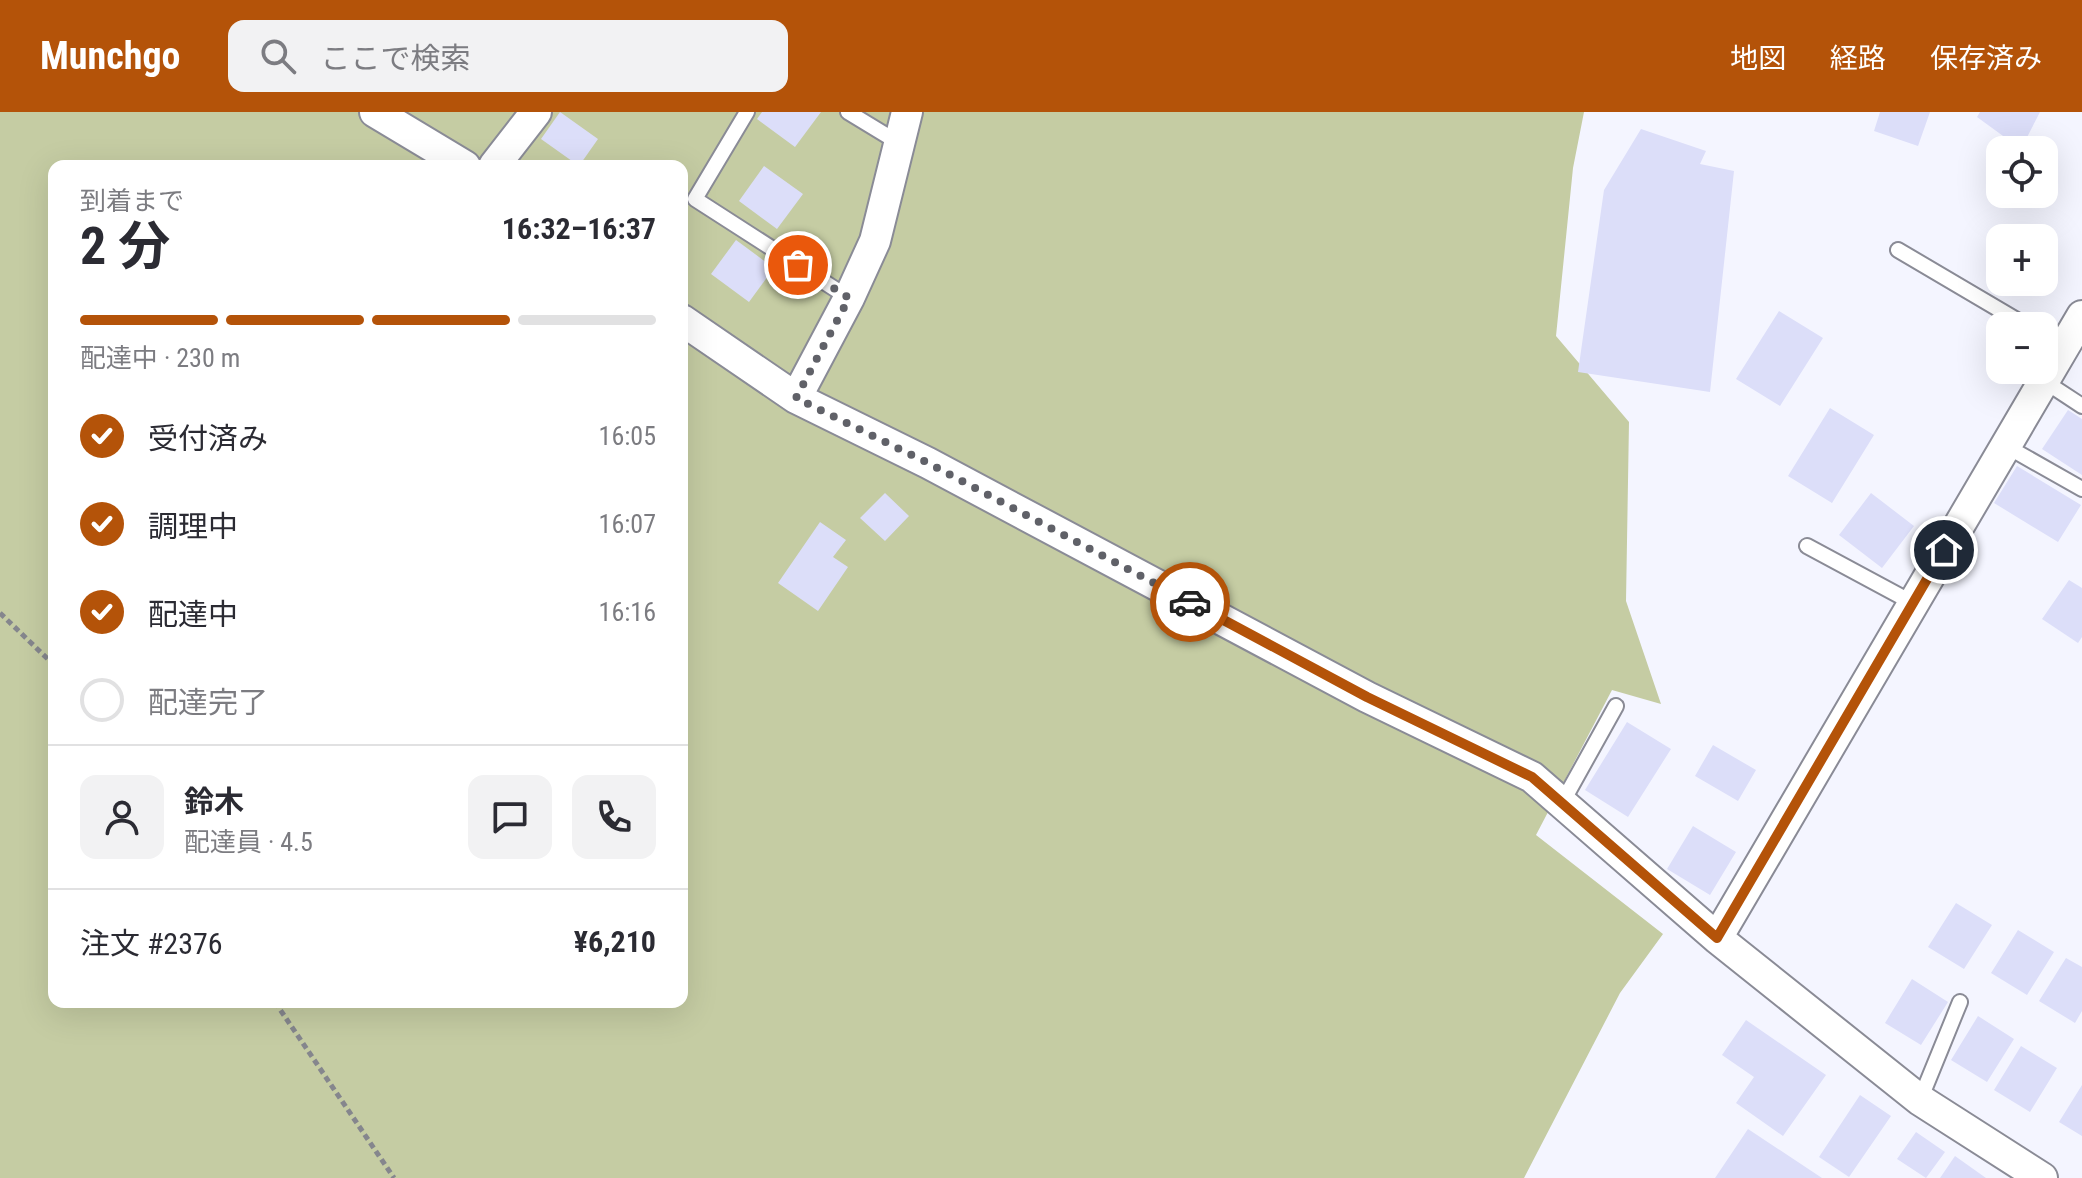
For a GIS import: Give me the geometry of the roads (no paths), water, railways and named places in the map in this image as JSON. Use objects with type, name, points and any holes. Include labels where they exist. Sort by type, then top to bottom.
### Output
[{"type":"street","points":[[375,112],[455,160]]},
{"type":"street","points":[[499,160],[536,112]]},
{"type":"street","points":[[796,398],[875,241],[907,112]]},
{"type":"street","points":[[2058,347],[2082,316]]},
{"type":"street","points":[[688,324],[796,398],[928,463],[1367,697],[1532,777],[1717,938],[1920,1100],[2042,1178]]},
{"type":"street","points":[[1717,938],[2042,384]]},
{"type":"lane","points":[[747,112],[695,199],[849,298]]},
{"type":"lane","points":[[848,112],[899,143]]},
{"type":"lane","points":[[1898,250],[2003,312]]},
{"type":"lane","points":[[2049,384],[2082,406]]},
{"type":"lane","points":[[2006,446],[2082,489]]},
{"type":"lane","points":[[1807,546],[1913,603]]},
{"type":"lane","points":[[1562,803],[1616,706]]},
{"type":"lane","points":[[1920,1100],[1960,1002]]}]
